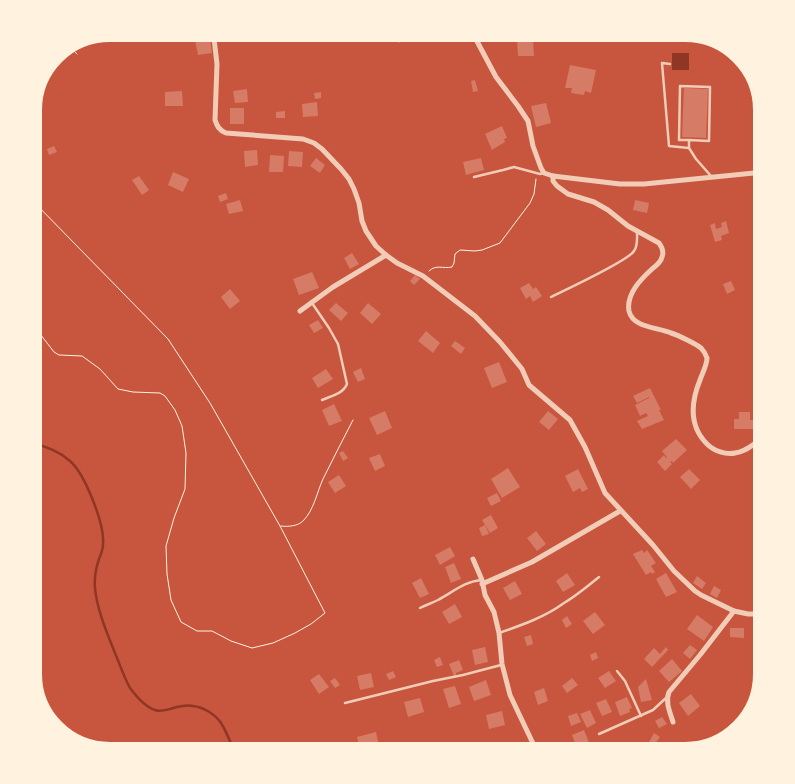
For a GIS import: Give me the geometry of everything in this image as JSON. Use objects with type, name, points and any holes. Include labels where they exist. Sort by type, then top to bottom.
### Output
[{"type":"street","points":[[214,39],[217,64],[214,120],[218,128],[226,133],[303,139],[314,143],[332,158],[349,179],[359,202],[362,221],[366,231],[376,246],[386,255],[429,281],[475,316],[500,342],[522,369],[529,385],[570,420],[585,447],[605,493],[653,545],[674,572],[695,591],[734,611],[756,614]]},
{"type":"street","points":[[476,39],[496,77],[528,121],[542,173],[620,184],[644,184],[756,173]]},
{"type":"street","points":[[553,176],[553,181],[557,186],[568,194],[594,202],[637,232],[658,243],[663,251],[662,257],[659,263],[640,281],[633,291],[629,312],[642,325],[669,332],[701,348],[705,353],[707,359],[697,386],[692,412],[693,420],[701,437],[712,448],[730,454],[748,449],[756,442]]},
{"type":"street","points":[[300,311],[333,287],[386,255]]},
{"type":"street","points":[[482,582],[532,562],[620,511]]},
{"type":"street","points":[[473,559],[485,595],[494,612],[499,633],[502,664],[510,696],[534,745]]},
{"type":"street","points":[[673,722],[666,698],[669,692],[734,611]]},
{"type":"lane","points":[[670,64],[662,63],[669,146],[689,148]]},
{"type":"lane","points":[[680,86],[710,87],[708,141],[689,140],[679,140],[680,86]]},
{"type":"lane","points":[[689,140],[689,148],[713,178]]},
{"type":"lane","points":[[474,177],[514,167],[542,173]]},
{"type":"lane","points":[[551,296],[632,255],[635,250],[637,232]]},
{"type":"lane","points":[[311,302],[338,344],[347,384],[343,391],[322,400]]},
{"type":"lane","points":[[499,633],[551,611],[565,603],[599,577]]},
{"type":"lane","points":[[420,608],[436,601],[462,585],[472,581],[482,582]]},
{"type":"lane","points":[[345,703],[433,681],[463,676],[502,664]]},
{"type":"lane","points":[[617,671],[625,681],[640,716]]},
{"type":"lane","points":[[599,734],[655,709],[666,698]]},
{"type":"path","points":[[72,50],[77,54]]},
{"type":"path","points":[[429,281],[428,272],[438,266],[452,267],[455,254],[460,250],[482,250],[500,243],[530,203],[534,194],[535,181],[542,173]]},
{"type":"path","points":[[39,207],[168,339],[210,403],[280,526],[325,613],[295,633],[273,643],[252,648],[231,641],[212,631],[197,631],[182,622],[170,600],[166,546],[185,490],[186,453],[182,426],[175,410],[165,396],[160,393],[133,392],[118,389],[100,369],[82,356],[59,355],[54,352],[39,333]]},
{"type":"path","points":[[280,526],[299,524],[304,521],[312,508],[322,481],[353,420]]},
{"type":"shaded area","points":[[672,53],[689,53],[689,70],[672,70]]},
{"type":"building","points":[[210,39],[212,53],[198,55],[195,40]]},
{"type":"building","points":[[395,39],[401,39],[400,43],[394,41]]},
{"type":"building","points":[[533,39],[534,56],[518,56],[517,40]]},
{"type":"building","points":[[570,65],[596,70],[591,93],[585,91],[584,95],[571,93],[572,88],[565,88]]},
{"type":"building","points":[[475,80],[478,91],[473,92],[471,81]]},
{"type":"building","points":[[684,88],[708,89],[706,138],[682,137]]},
{"type":"building","points":[[247,89],[248,102],[235,103],[233,91]]},
{"type":"building","points":[[182,91],[183,106],[165,106],[165,92]]},
{"type":"building","points":[[321,92],[321,98],[315,99],[314,93]]},
{"type":"building","points":[[317,102],[318,116],[303,117],[302,104]]},
{"type":"building","points":[[546,103],[551,123],[536,127],[531,106]]},
{"type":"building","points":[[230,108],[244,108],[244,124],[230,124]]},
{"type":"building","points":[[285,111],[285,118],[276,118],[276,112]]},
{"type":"building","points":[[502,126],[507,138],[504,139],[505,142],[492,150],[485,134]]},
{"type":"building","points":[[54,146],[57,152],[49,155],[47,149]]},
{"type":"building","points":[[257,150],[258,165],[245,167],[244,151]]},
{"type":"building","points":[[289,151],[303,152],[302,167],[288,166]]},
{"type":"building","points":[[270,155],[284,156],[283,172],[269,172]]},
{"type":"building","points":[[316,158],[325,165],[320,173],[310,166]]},
{"type":"building","points":[[481,158],[484,170],[466,175],[463,162]]},
{"type":"building","points":[[173,172],[189,179],[183,192],[168,185]]},
{"type":"building","points":[[139,176],[149,190],[142,195],[132,180]]},
{"type":"building","points":[[226,193],[228,199],[220,202],[218,196]]},
{"type":"building","points":[[240,200],[243,211],[229,214],[226,204]]},
{"type":"building","points":[[635,200],[649,203],[647,213],[633,210]]},
{"type":"building","points":[[726,221],[729,233],[721,236],[722,240],[715,242],[710,225],[715,223],[716,229],[722,227],[721,223]]},
{"type":"building","points":[[352,253],[359,264],[350,269],[344,258]]},
{"type":"building","points":[[312,272],[319,288],[299,295],[293,279]]},
{"type":"building","points":[[415,275],[420,279],[414,285],[410,281]]},
{"type":"building","points":[[731,281],[735,290],[727,294],[723,284]]},
{"type":"building","points":[[529,283],[533,289],[536,287],[542,296],[533,302],[530,296],[526,299],[520,288]]},
{"type":"building","points":[[230,289],[240,301],[230,309],[221,297]]},
{"type":"building","points":[[336,303],[348,313],[341,321],[329,310]]},
{"type":"building","points":[[368,303],[381,314],[372,324],[360,313]]},
{"type":"building","points":[[318,320],[323,328],[314,333],[309,325]]},
{"type":"building","points":[[426,331],[440,343],[433,353],[418,341]]},
{"type":"building","points":[[455,341],[465,348],[461,354],[451,346]]},
{"type":"building","points":[[499,362],[507,382],[492,388],[484,368]]},
{"type":"building","points":[[361,368],[365,379],[358,382],[353,372]]},
{"type":"building","points":[[326,369],[333,379],[318,388],[312,378]]},
{"type":"building","points":[[650,388],[664,420],[642,429],[637,421],[648,416],[646,413],[640,416],[635,405],[649,397],[637,403],[633,396]]},
{"type":"building","points":[[334,404],[342,421],[329,426],[322,410]]},
{"type":"building","points":[[385,411],[392,428],[377,435],[369,418]]},
{"type":"building","points":[[548,411],[558,419],[549,430],[539,422]]},
{"type":"building","points":[[739,412],[750,412],[750,420],[753,420],[753,429],[734,429],[734,419],[739,419]]},
{"type":"building","points":[[676,439],[687,450],[673,463],[672,461],[670,462],[672,464],[665,471],[657,462],[664,455],[667,457],[662,451]]},
{"type":"building","points":[[343,451],[348,458],[343,461],[339,453]]},
{"type":"building","points":[[380,454],[385,466],[375,471],[369,458]]},
{"type":"building","points":[[508,468],[520,487],[502,498],[491,479]]},
{"type":"building","points":[[578,469],[588,489],[582,492],[580,488],[573,492],[565,476]]},
{"type":"building","points":[[689,469],[700,480],[691,489],[680,477]]},
{"type":"building","points":[[339,475],[346,486],[335,493],[328,482]]},
{"type":"building","points":[[497,493],[501,501],[491,506],[487,498]]},
{"type":"building","points":[[491,515],[498,528],[490,533],[482,520]]},
{"type":"building","points":[[485,525],[489,534],[482,536],[479,528]]},
{"type":"building","points":[[536,531],[546,544],[537,551],[527,538]]},
{"type":"building","points":[[450,547],[455,556],[440,565],[435,555]]},
{"type":"building","points":[[642,550],[644,553],[647,550],[656,563],[651,566],[655,572],[652,574],[651,572],[646,575],[633,554]]},
{"type":"building","points":[[454,563],[461,579],[451,583],[445,567]]},
{"type":"building","points":[[567,573],[575,585],[563,592],[556,581]]},
{"type":"building","points":[[666,573],[677,592],[666,597],[656,579]]},
{"type":"building","points":[[697,576],[706,583],[702,589],[693,583]]},
{"type":"building","points":[[421,578],[429,594],[420,598],[412,583]]},
{"type":"building","points":[[515,581],[522,594],[510,600],[503,588]]},
{"type":"building","points":[[714,586],[721,590],[717,598],[710,594]]},
{"type":"building","points":[[455,604],[462,617],[449,624],[442,612]]},
{"type":"building","points":[[595,612],[605,625],[593,634],[583,621]]},
{"type":"building","points":[[697,615],[713,627],[704,641],[687,629]]},
{"type":"building","points":[[567,616],[572,624],[566,628],[562,620]]},
{"type":"building","points":[[730,628],[744,628],[744,638],[730,637]]},
{"type":"building","points":[[531,635],[533,644],[527,646],[524,637]]},
{"type":"building","points":[[690,645],[697,650],[690,659],[683,653]]},
{"type":"building","points":[[485,647],[488,662],[475,665],[472,650]]},
{"type":"building","points":[[666,647],[668,650],[652,667],[644,659],[654,648],[660,654]]},
{"type":"building","points":[[596,652],[598,658],[592,661],[590,655]]},
{"type":"building","points":[[440,657],[443,665],[437,667],[434,660]]},
{"type":"building","points":[[672,659],[682,671],[669,682],[659,671]]},
{"type":"building","points":[[459,660],[463,670],[454,676],[449,664]]},
{"type":"building","points":[[393,671],[396,677],[389,680],[386,674]]},
{"type":"building","points":[[609,671],[616,681],[605,688],[598,678]]},
{"type":"building","points":[[371,673],[374,687],[360,690],[357,676]]},
{"type":"building","points":[[319,674],[329,687],[319,694],[310,680]]},
{"type":"building","points":[[335,678],[340,685],[335,688],[330,681]]},
{"type":"building","points":[[572,678],[578,685],[567,693],[562,686]]},
{"type":"building","points":[[646,679],[652,700],[641,702],[638,687]]},
{"type":"building","points":[[486,680],[491,695],[474,701],[469,687]]},
{"type":"building","points":[[455,686],[461,704],[449,708],[443,689]]},
{"type":"building","points":[[544,688],[548,701],[538,705],[534,692]]},
{"type":"building","points":[[691,694],[700,706],[688,716],[679,703]]},
{"type":"building","points":[[627,697],[632,708],[629,709],[630,712],[620,716],[615,702]]},
{"type":"building","points":[[420,698],[424,712],[408,717],[404,702]]},
{"type":"building","points":[[606,699],[612,712],[602,716],[596,703]]},
{"type":"building","points":[[590,710],[596,723],[587,728],[580,714]]},
{"type":"building","points":[[502,711],[505,725],[489,729],[486,715]]},
{"type":"building","points":[[577,713],[581,722],[571,726],[568,716]]},
{"type":"building","points":[[662,717],[667,724],[659,728],[655,721]]},
{"type":"building","points":[[584,730],[590,745],[576,745],[572,735]]},
{"type":"building","points":[[376,732],[379,745],[359,745],[357,737]]},
{"type":"building","points":[[654,733],[660,737],[654,745],[649,742]]},
{"type":"waterway","points":[[39,445],[56,451],[70,461],[82,477],[93,500],[103,536],[103,548],[95,577],[96,596],[100,613],[130,688],[151,709],[163,711],[187,705],[201,708],[216,717],[221,723],[231,745]]}]
